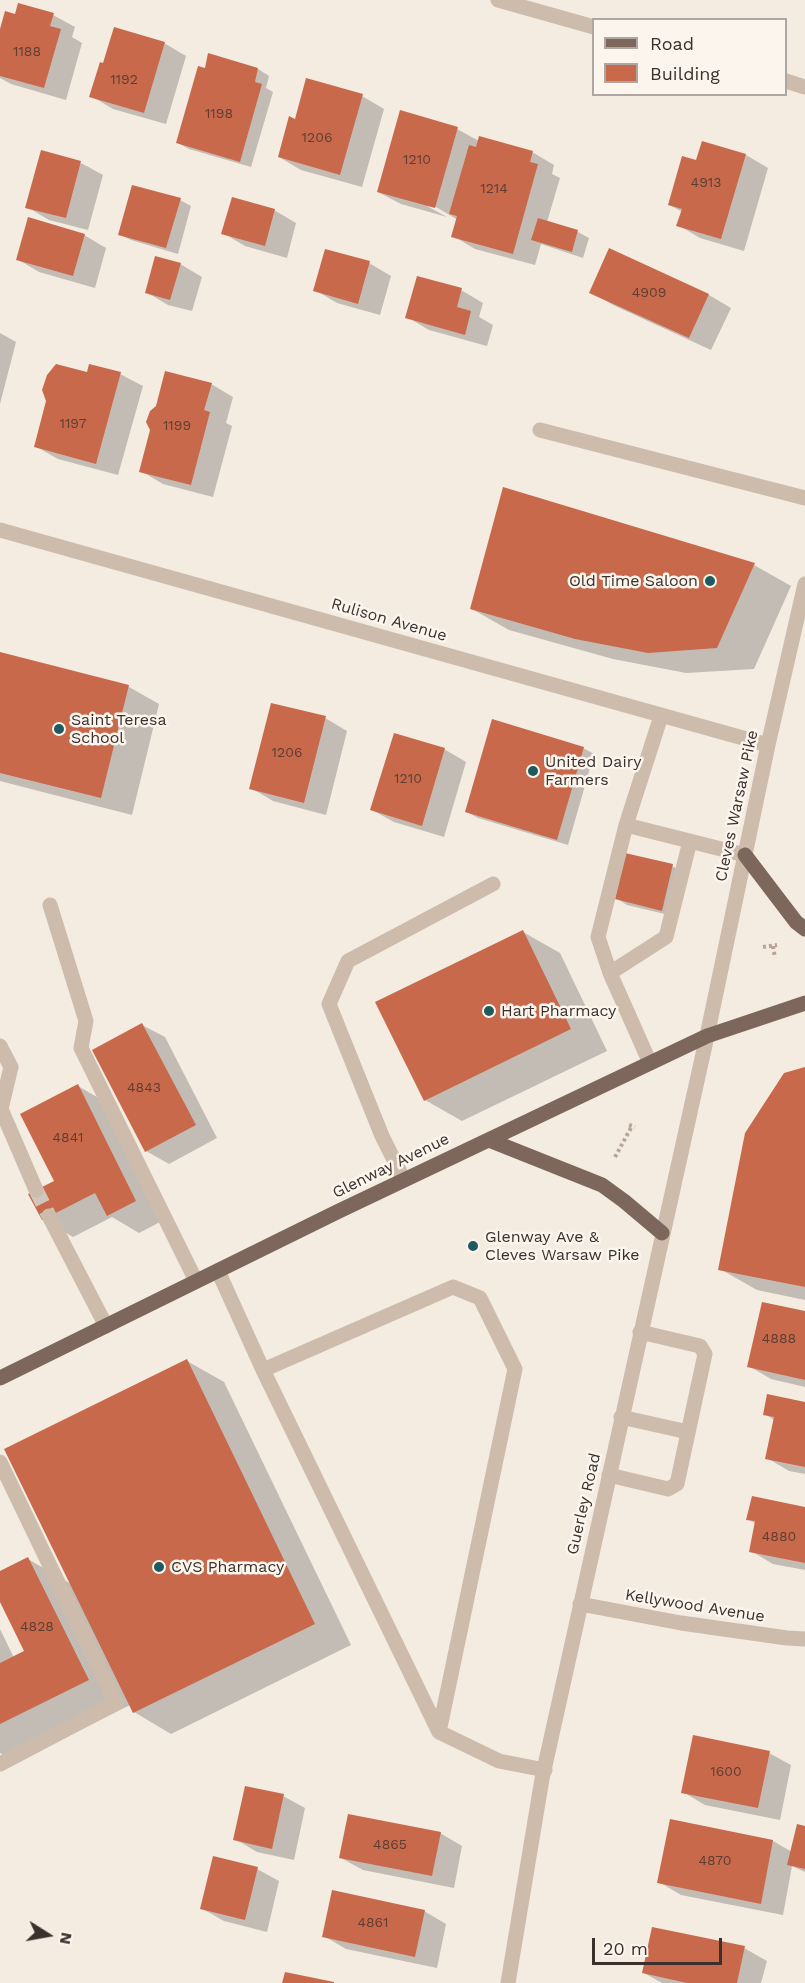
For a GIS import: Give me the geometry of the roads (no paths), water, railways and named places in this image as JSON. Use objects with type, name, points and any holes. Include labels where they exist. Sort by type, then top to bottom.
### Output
[{"type":"main road","points":[[745,855],[796,922],[805,929]]},
{"type":"main road","name":"Glenway Avenue","points":[[0,1378],[404,1180],[707,1036],[805,1004]]},
{"type":"main road","points":[[489,1140],[602,1185],[662,1233]]},
{"type":"street","points":[[498,0],[592,26]]},
{"type":"street","points":[[787,81],[805,87]]},
{"type":"street","points":[[540,430],[805,498]]},
{"type":"street","name":"Rulison Avenue","points":[[0,530],[768,745]]},
{"type":"street","name":"Cleves Warsaw Pike","points":[[707,1036],[768,745],[805,584]]},
{"type":"street","points":[[650,1063],[610,973],[598,937],[626,825],[661,716]]},
{"type":"street","points":[[626,825],[745,855]]},
{"type":"street","points":[[610,973],[666,937],[690,841]]},
{"type":"street","points":[[404,1180],[382,1136],[328,1004],[348,961],[493,884]]},
{"type":"street","points":[[50,905],[86,1021],[81,1048],[196,1281]]},
{"type":"street","name":"Guerley Road","points":[[508,1983],[545,1770],[621,1417],[707,1036]]},
{"type":"street","points":[[0,1046],[11,1067],[1,1109],[36,1190]]},
{"type":"street","points":[[49,1216],[106,1326]]},
{"type":"street","points":[[218,1271],[263,1370],[439,1732],[498,1761],[545,1770]]},
{"type":"street","points":[[263,1370],[453,1287],[480,1298],[515,1369],[439,1732]]},
{"type":"street","points":[[609,1475],[668,1489],[677,1484],[705,1354],[700,1346],[640,1332]]},
{"type":"street","points":[[621,1417],[688,1432]]},
{"type":"street","points":[[0,1462],[116,1703],[0,1764]]},
{"type":"street","name":"Kellywood Avenue","points":[[580,1604],[681,1623],[805,1639]]},
{"type":"tunnel","points":[[36,1190],[49,1216]]},
{"type":"place","name":"Old Time Saloon","points":[[710,581]]},
{"type":"place","name":"Saint Teresa School","points":[[59,729]]},
{"type":"place","name":"United Dairy Farmers","points":[[533,771]]},
{"type":"place","name":"Hart Pharmacy","points":[[489,1011]]},
{"type":"place","name":"Glenway Ave & Cleves Warsaw Pike","points":[[473,1246]]},
{"type":"place","name":"CVS Pharmacy","points":[[159,1567]]}]
